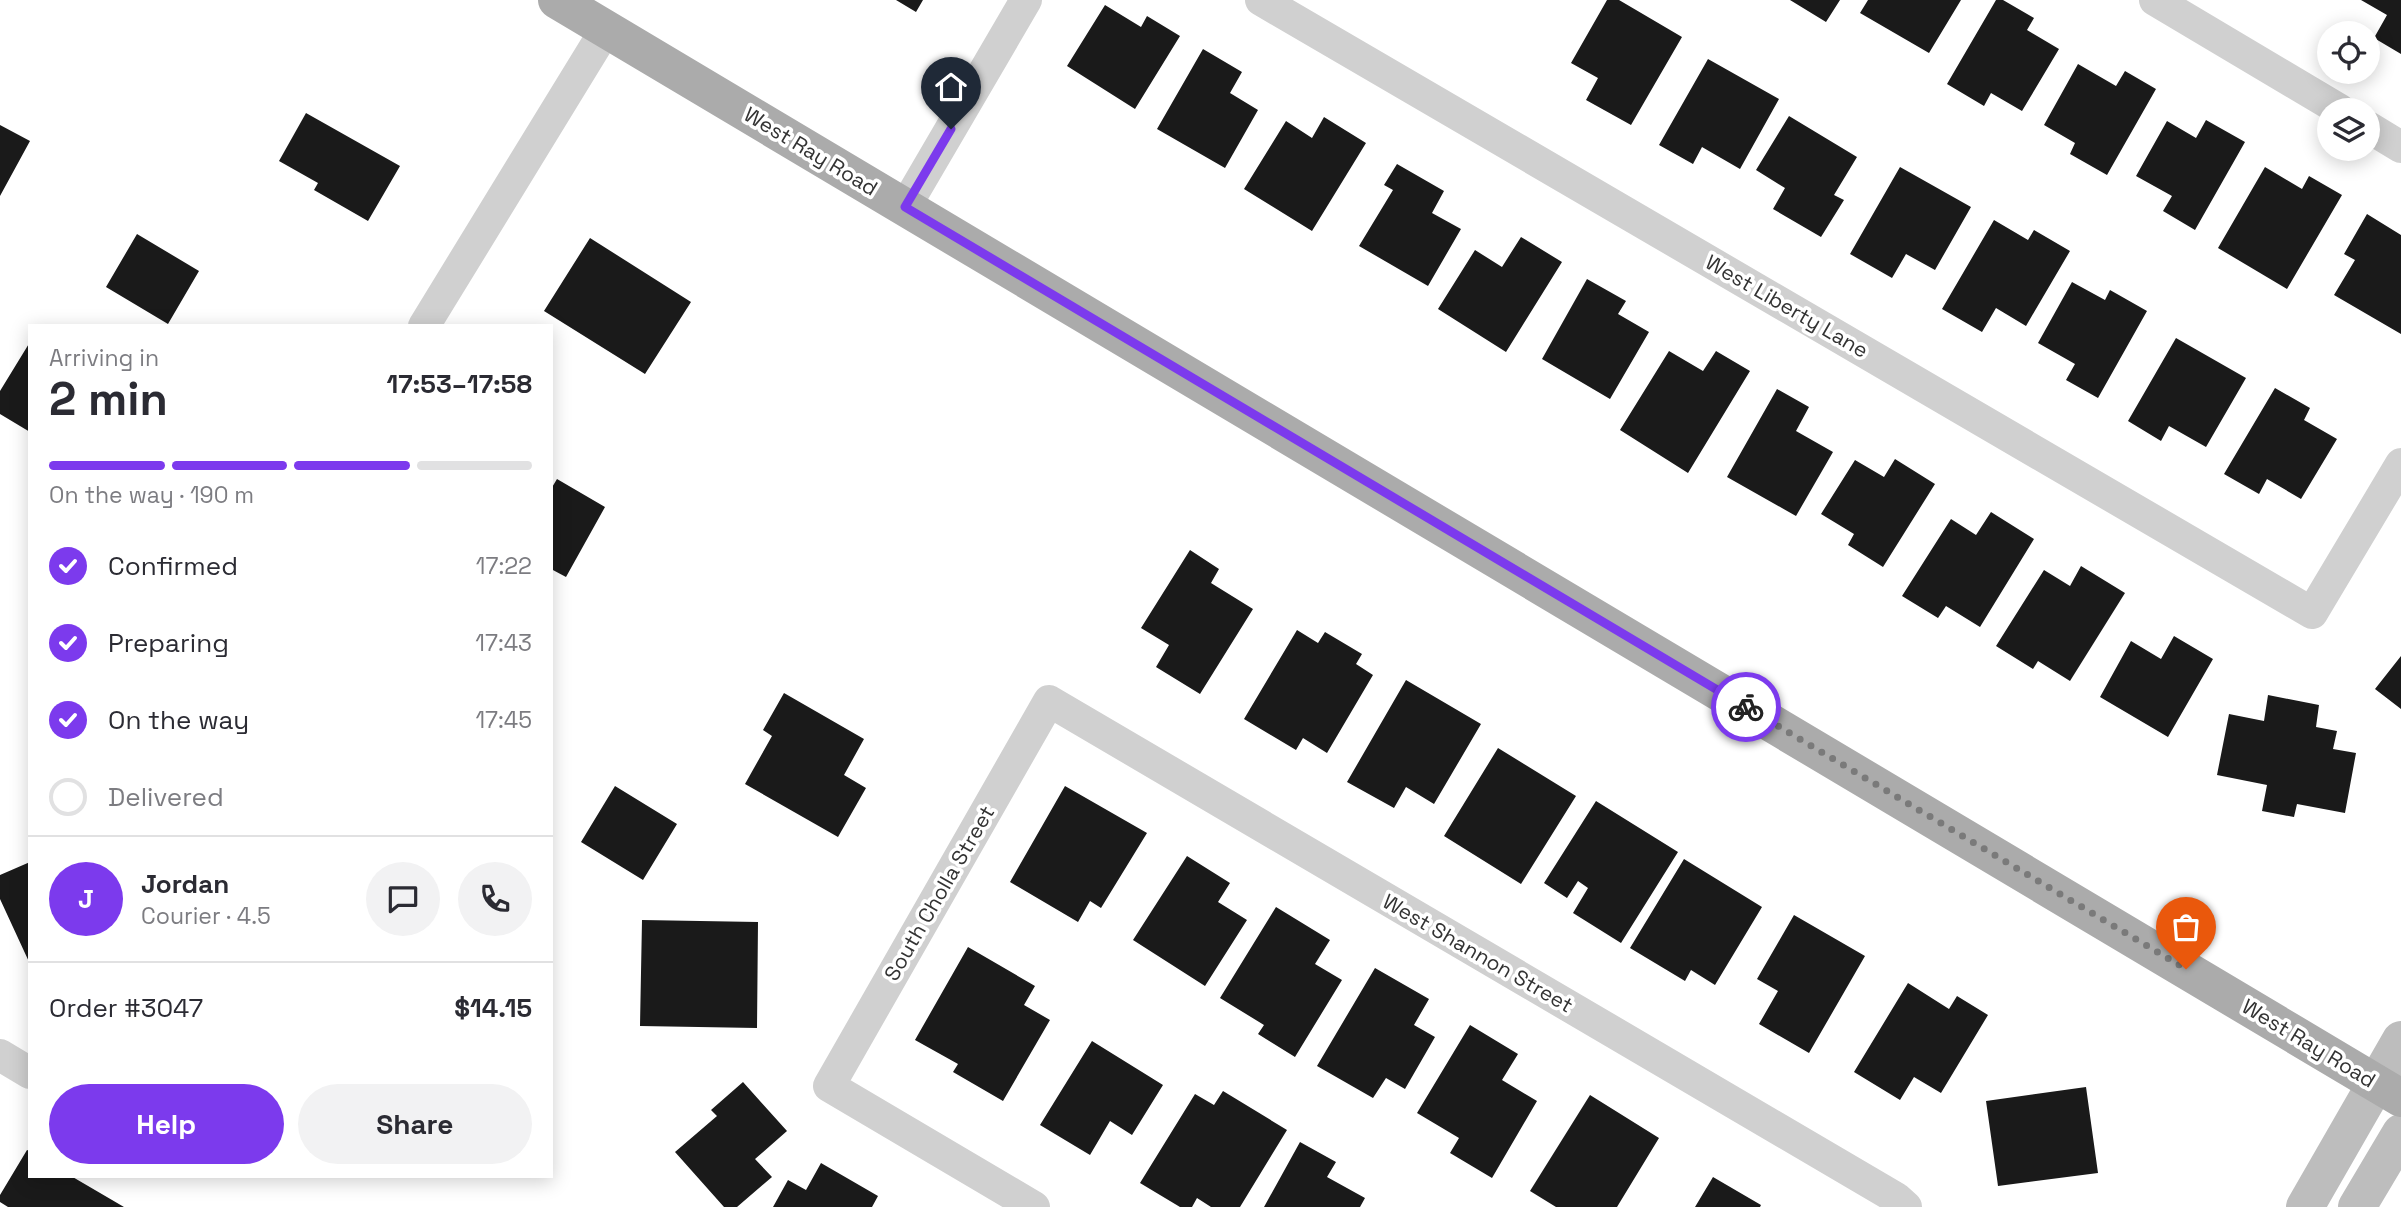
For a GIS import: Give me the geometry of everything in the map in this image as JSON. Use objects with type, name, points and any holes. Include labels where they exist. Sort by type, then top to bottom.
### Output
[{"type":"main road","name":"West Ray Road","points":[[557,0],[2388,1090]]},
{"type":"street","points":[[905,207],[1026,0]]},
{"type":"street","name":"West Liberty Lane","points":[[1261,0],[2312,613],[2401,464]]},
{"type":"street","points":[[2155,0],[2320,98]]},
{"type":"street","points":[[425,324],[606,29]]},
{"type":"street","points":[[2380,134],[2401,147]]},
{"type":"street","name":"South Cholla Street","points":[[1034,1207],[829,1086],[1049,701]]},
{"type":"street","name":"West Shannon Street","points":[[1049,701],[1896,1198],[1906,1207]]},
{"type":"street","points":[[2305,1207],[2388,1090],[2401,1040]]},
{"type":"street","points":[[0,1055],[28,1072]]},
{"type":"street","points":[[2357,1207],[2401,1133]]},
{"type":"building","points":[[896,0],[923,0],[916,12]]},
{"type":"building","points":[[1607,0],[1619,0],[1682,37],[1631,125],[1586,100],[1598,78],[1571,63]]},
{"type":"building","points":[[1790,0],[1840,0],[1826,22]]},
{"type":"building","points":[[1868,0],[1961,0],[1929,53],[1860,13]]},
{"type":"building","points":[[1996,0],[2003,0],[2034,18],[2027,30],[2059,49],[2022,111],[1991,93],[1984,106],[1947,84]]},
{"type":"building","points":[[2361,0],[2401,0],[2401,54],[2380,42],[2380,27],[2387,15]]},
{"type":"building","points":[[1105,5],[1141,27],[1147,16],[1180,36],[1135,109],[1067,66]]},
{"type":"building","points":[[1203,49],[1242,72],[1230,93],[1258,110],[1225,168],[1157,129]]},
{"type":"building","points":[[1708,59],[1779,99],[1740,169],[1702,147],[1693,164],[1659,145]]},
{"type":"building","points":[[2078,64],[2116,86],[2125,71],[2156,89],[2107,175],[2070,154],[2075,143],[2044,125]]},
{"type":"building","points":[[306,113],[400,166],[368,221],[314,190],[318,183],[279,161]]},
{"type":"building","points":[[1789,116],[1857,157],[1834,195],[1844,200],[1821,237],[1773,209],[1785,188],[1756,170]]},
{"type":"building","points":[[1324,117],[1366,143],[1312,231],[1244,189],[1286,121],[1312,138]]},
{"type":"building","points":[[2206,120],[2245,142],[2195,230],[2163,211],[2172,196],[2136,176],[2167,121],[2196,138]]},
{"type":"building","points":[[0,125],[30,141],[0,196]]},
{"type":"building","points":[[1397,164],[1444,191],[1432,213],[1461,229],[1428,286],[1359,246],[1393,190],[1384,185]]},
{"type":"building","points":[[1900,167],[1971,207],[1935,270],[1906,254],[1892,278],[1850,254]]},
{"type":"building","points":[[2265,167],[2302,189],[2309,176],[2342,195],[2287,289],[2218,248]]},
{"type":"building","points":[[2367,214],[2401,235],[2401,334],[2334,295],[2355,260],[2344,254]]},
{"type":"building","points":[[1994,220],[2028,240],[2034,230],[2070,251],[2026,326],[1996,308],[1982,332],[1942,309]]},
{"type":"building","points":[[137,234],[199,271],[168,324],[106,287]]},
{"type":"building","points":[[1521,237],[1562,262],[1506,352],[1438,309],[1475,250],[1502,267]]},
{"type":"building","points":[[590,238],[691,302],[645,374],[544,311]]},
{"type":"building","points":[[1587,279],[1626,301],[1618,314],[1649,332],[1610,399],[1542,359]]},
{"type":"building","points":[[2072,282],[2105,300],[2110,290],[2147,311],[2098,398],[2066,380],[2075,364],[2038,343]]},
{"type":"building","points":[[2176,338],[2246,378],[2206,447],[2169,426],[2161,441],[2128,421]]},
{"type":"building","points":[[28,345],[28,431],[0,414],[0,391]]},
{"type":"building","points":[[1669,351],[1703,371],[1716,351],[1750,371],[1688,473],[1620,430]]},
{"type":"building","points":[[2275,388],[2310,408],[2304,420],[2337,439],[2301,499],[2267,479],[2259,494],[2224,474]]},
{"type":"building","points":[[1777,389],[1809,407],[1796,431],[1833,452],[1796,516],[1727,477]]},
{"type":"building","points":[[1895,459],[1935,484],[1883,567],[1848,545],[1854,534],[1821,514],[1855,460],[1884,477]]},
{"type":"building","points":[[557,479],[605,507],[566,577],[553,570],[553,486]]},
{"type":"building","points":[[1991,512],[2034,539],[1980,627],[1946,606],[1938,618],[1902,596],[1951,519],[1976,535]]},
{"type":"building","points":[[1190,550],[1219,569],[1211,583],[1253,609],[1200,694],[1156,667],[1169,645],[1141,628]]},
{"type":"building","points":[[2081,566],[2125,593],[2070,681],[2038,661],[2033,669],[1996,646],[2044,570],[2070,586]]},
{"type":"building","points":[[1297,630],[1318,643],[1325,632],[1362,654],[1356,664],[1373,675],[1327,753],[1303,738],[1296,750],[1244,719]]},
{"type":"building","points":[[2174,636],[2213,659],[2168,737],[2100,697],[2131,641],[2161,659]]},
{"type":"building","points":[[2401,656],[2401,709],[2375,689]]},
{"type":"building","points":[[1406,680],[1481,724],[1434,804],[1406,787],[1394,808],[1347,782]]},
{"type":"building","points":[[784,693],[864,739],[844,775],[866,788],[838,837],[745,784],[772,736],[763,730]]},
{"type":"building","points":[[2268,695],[2319,705],[2316,727],[2337,731],[2333,749],[2356,753],[2345,813],[2297,804],[2294,817],[2262,811],[2267,785],[2217,775],[2229,714],[2264,721]]},
{"type":"building","points":[[1498,748],[1576,796],[1521,884],[1444,836]]},
{"type":"building","points":[[615,786],[677,824],[643,880],[581,842]]},
{"type":"building","points":[[1065,786],[1147,833],[1101,908],[1090,901],[1078,922],[1010,882]]},
{"type":"building","points":[[1596,801],[1678,852],[1621,943],[1573,913],[1588,888],[1578,881],[1567,898],[1544,883]]},
{"type":"building","points":[[1187,856],[1230,883],[1218,902],[1247,920],[1205,986],[1133,940]]},
{"type":"building","points":[[1684,859],[1762,907],[1715,985],[1691,970],[1685,981],[1630,948]]},
{"type":"building","points":[[28,863],[28,960],[0,899],[0,875]]},
{"type":"building","points":[[1276,907],[1330,940],[1315,964],[1342,980],[1295,1057],[1258,1034],[1264,1025],[1220,998]]},
{"type":"building","points":[[1794,915],[1865,956],[1809,1053],[1759,1024],[1778,991],[1757,979]]},
{"type":"building","points":[[642,920],[758,922],[757,1028],[640,1026]]},
{"type":"building","points":[[968,947],[1035,986],[1024,1005],[1050,1020],[1003,1101],[953,1072],[958,1064],[915,1040]]},
{"type":"building","points":[[1375,968],[1429,999],[1414,1025],[1435,1037],[1405,1089],[1386,1078],[1373,1098],[1317,1066]]},
{"type":"building","points":[[1908,983],[1949,1009],[1957,996],[1988,1015],[1941,1093],[1914,1077],[1900,1100],[1854,1072]]},
{"type":"building","points":[[1470,1025],[1518,1054],[1502,1080],[1537,1101],[1492,1178],[1450,1153],[1459,1138],[1417,1113]]},
{"type":"building","points":[[1092,1041],[1163,1085],[1132,1135],[1110,1121],[1090,1155],[1040,1125]]},
{"type":"building","points":[[743,1082],[787,1131],[755,1159],[772,1177],[737,1207],[724,1207],[675,1152],[717,1116],[711,1110]]},
{"type":"building","points":[[2086,1087],[2098,1173],[1998,1186],[1986,1101]]},
{"type":"building","points":[[1223,1091],[1287,1130],[1240,1207],[1211,1207],[1197,1198],[1192,1207],[1180,1207],[1140,1183],[1195,1094],[1214,1105]]},
{"type":"building","points":[[1590,1095],[1659,1138],[1617,1207],[1556,1207],[1530,1191]]},
{"type":"building","points":[[1300,1142],[1336,1162],[1327,1177],[1365,1198],[1360,1207],[1264,1207]]},
{"type":"building","points":[[27,1150],[28,1178],[74,1178],[124,1207],[8,1207],[0,1202],[0,1195]]},
{"type":"building","points":[[821,1163],[878,1196],[872,1207],[773,1207],[788,1180],[806,1190]]},
{"type":"building","points":[[1713,1177],[1761,1205],[1760,1207],[1695,1207]]},
{"type":"way so far","points":[[1746,707],[2186,969]]},
{"type":"route","points":[[951,129],[905,207],[1746,707]]}]
